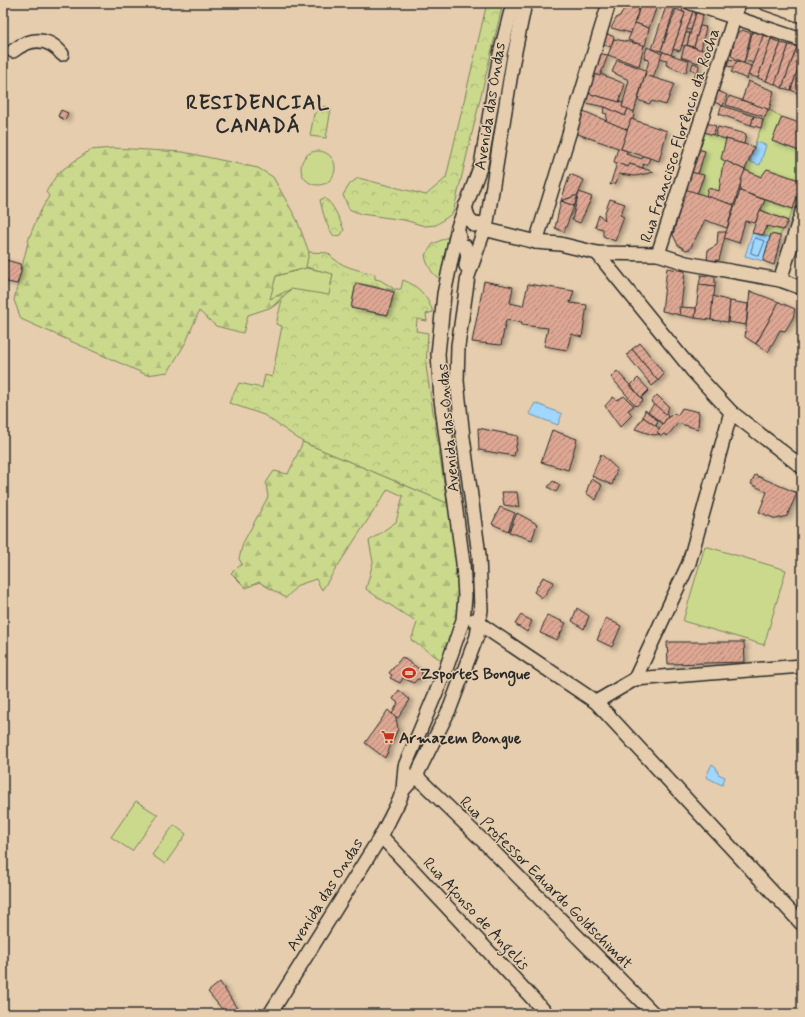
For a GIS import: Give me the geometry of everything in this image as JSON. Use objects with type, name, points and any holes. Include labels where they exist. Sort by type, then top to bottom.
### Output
[{"type":"street","name":"Avenida das Ondas","points":[[403,790],[405,766],[421,731],[463,620],[463,564],[441,400],[438,354],[444,294],[458,227],[481,164],[500,54],[513,3]]},
{"type":"street","name":"Avenida das Ondas","points":[[271,1014],[381,836],[403,790],[416,776],[465,671],[477,636],[481,597],[480,556],[464,445],[457,381],[458,346],[468,276],[486,226],[513,61],[526,3]]},
{"type":"street","points":[[536,242],[609,3]]},
{"type":"street","points":[[691,3],[802,40]]},
{"type":"street","name":"Rua Francisco Florêncio da Rocha","points":[[658,254],[739,3]]},
{"type":"street","points":[[765,3],[802,16]]},
{"type":"street","points":[[13,51],[24,43],[33,40],[56,46],[62,54]]},
{"type":"street","points":[[465,206],[468,218],[474,225],[486,226],[536,242],[560,244],[598,253],[658,254],[686,264],[780,280],[802,288]]},
{"type":"street","points":[[780,280],[802,212]]},
{"type":"street","points":[[458,227],[460,245],[465,246],[468,250],[465,292]]},
{"type":"street","points":[[598,253],[692,370],[731,412],[802,468]]},
{"type":"street","points":[[635,679],[689,563],[731,412]]},
{"type":"street","points":[[463,611],[478,624],[596,702],[802,924]]},
{"type":"street","points":[[596,702],[635,679],[802,666]]},
{"type":"street","points":[[428,710],[443,720]]},
{"type":"street","points":[[421,731],[434,738]]},
{"type":"street","name":"Rua Professor Eduardo Goldschimdt","points":[[416,776],[484,841],[654,1014]]},
{"type":"street","name":"Rua Afonso de Angelis","points":[[381,836],[547,1014]]},
{"type":"green space","points":[[487,3],[503,3],[453,213],[436,225],[425,226],[404,220],[361,214],[349,209],[343,195],[350,184],[358,178],[426,195],[446,178]]},
{"type":"green space","points":[[324,106],[331,109],[326,138],[310,136],[314,114]]},
{"type":"green space","points":[[768,109],[782,117],[772,141],[802,152],[802,181],[767,169],[761,177],[745,170]]},
{"type":"green space","points":[[704,132],[726,139],[726,161],[719,191],[708,188],[706,197],[697,194],[704,176],[698,174],[705,151],[697,149]]},
{"type":"green space","points":[[113,148],[183,152],[258,168],[273,177],[297,220],[310,255],[306,268],[276,276],[270,299],[291,289],[272,307],[248,315],[243,333],[216,326],[199,311],[186,342],[168,372],[147,375],[21,319],[14,300],[29,238],[38,216],[49,196],[46,192],[58,173],[90,150]]},
{"type":"green space","points":[[315,151],[321,151],[325,152],[332,158],[335,168],[334,175],[328,182],[321,185],[315,185],[311,184],[304,178],[301,171],[301,165],[302,161],[308,154]]},
{"type":"green space","points":[[324,198],[330,203],[344,230],[341,235],[334,236],[327,224],[320,200]]},
{"type":"green space","points":[[765,200],[793,209],[788,221],[761,210]]},
{"type":"green space","points":[[767,226],[783,230],[780,236],[771,234],[770,237],[763,235]]},
{"type":"green space","points":[[448,237],[441,280],[430,269],[425,255],[433,244]]},
{"type":"green space","points":[[309,252],[328,253],[332,258],[343,265],[375,274],[375,279],[380,280],[393,288],[393,290],[356,283],[351,308],[387,315],[395,289],[401,289],[403,280],[414,285],[422,292],[428,301],[433,312],[426,314],[427,321],[417,319],[416,331],[428,333],[426,366],[447,503],[303,442],[264,415],[229,403],[239,383],[262,388],[265,375],[272,377],[282,326],[276,324],[282,300],[271,308],[291,289],[329,295],[333,274],[306,267]]},
{"type":"green space","points":[[306,268],[333,273],[329,297],[269,299],[276,276]]},
{"type":"green space","points":[[303,442],[452,505],[460,590],[458,618],[444,662],[411,640],[417,623],[415,621],[366,589],[373,562],[369,541],[396,522],[403,496],[388,489],[322,590],[316,579],[298,585],[286,598],[259,582],[246,588],[231,573],[242,564],[239,559],[243,543],[268,497],[266,483],[274,471],[288,474]]},
{"type":"green space","points":[[705,546],[786,570],[764,645],[683,621]]},
{"type":"green space","points":[[136,801],[158,815],[132,851],[111,837]]},
{"type":"green space","points":[[174,825],[186,834],[165,864],[152,855]]},
{"type":"water","points":[[756,142],[766,145],[760,165],[750,162]]},
{"type":"water","points":[[752,233],[770,237],[763,261],[745,256]]},
{"type":"water","points":[[535,403],[562,414],[558,425],[529,414]]},
{"type":"water","points":[[712,764],[716,767],[718,774],[725,777],[722,785],[706,777]]},
{"type":"building","points":[[626,3],[641,3],[631,33],[611,28],[617,17],[621,15]]},
{"type":"building","points":[[641,3],[658,3],[649,28],[635,23]]},
{"type":"building","points":[[667,3],[676,3],[661,51],[652,49]]},
{"type":"building","points":[[684,5],[694,8],[680,51],[673,49],[685,13],[682,11]]},
{"type":"building","points":[[676,9],[685,13],[671,55],[661,51]]},
{"type":"building","points":[[693,11],[696,13],[691,30],[687,29]]},
{"type":"building","points":[[696,13],[703,14],[694,47],[687,45]]},
{"type":"building","points":[[635,23],[649,28],[645,46],[628,40]]},
{"type":"building","points":[[700,26],[706,27],[701,50],[694,47]]},
{"type":"building","points":[[742,30],[751,33],[744,63],[731,56],[735,34]]},
{"type":"building","points":[[753,30],[764,34],[753,63],[745,60]]},
{"type":"building","points":[[765,31],[773,33],[758,78],[748,75]]},
{"type":"building","points":[[603,32],[614,37],[611,47],[600,43]]},
{"type":"building","points":[[686,33],[690,33],[687,45],[685,47],[682,45]]},
{"type":"building","points":[[614,39],[644,45],[639,66],[608,55]]},
{"type":"building","points":[[771,39],[781,43],[766,81],[758,78]]},
{"type":"building","points":[[781,43],[789,45],[775,84],[766,81]]},
{"type":"building","points":[[685,45],[706,51],[706,60],[699,58],[698,63],[681,57]]},
{"type":"building","points":[[789,45],[797,47],[782,88],[775,84]]},
{"type":"building","points":[[647,47],[662,54],[653,78],[645,75],[649,60],[644,58]]},
{"type":"building","points":[[797,47],[802,49],[802,56],[791,90],[782,88]]},
{"type":"building","points":[[663,52],[689,61],[686,73],[666,65],[667,60],[660,58]]},
{"type":"building","points":[[597,53],[608,55],[600,76],[591,73]]},
{"type":"building","points":[[802,56],[802,81],[798,93],[791,90]]},
{"type":"building","points":[[729,59],[737,61],[734,67],[726,66]]},
{"type":"building","points":[[617,60],[646,70],[634,112],[622,107],[629,80],[612,72]]},
{"type":"building","points":[[737,61],[751,66],[747,79],[731,72]]},
{"type":"building","points":[[693,63],[699,65],[698,72],[702,75],[698,84],[693,80],[696,72],[691,69]]},
{"type":"building","points":[[591,73],[600,76],[601,74],[625,84],[619,102],[583,92]]},
{"type":"building","points":[[645,75],[674,84],[666,105],[652,101],[649,104],[638,100]]},
{"type":"building","points":[[748,81],[774,91],[769,110],[742,100]]},
{"type":"building","points":[[799,89],[802,90],[802,101],[798,99]]},
{"type":"building","points":[[716,90],[727,95],[723,106],[712,101]]},
{"type":"building","points":[[583,92],[623,103],[622,107],[628,109],[625,116],[605,107],[581,102]]},
{"type":"building","points":[[729,96],[768,109],[765,117],[726,105]]},
{"type":"building","points":[[723,106],[754,116],[751,125],[719,114],[721,107]]},
{"type":"building","points":[[605,107],[625,116],[628,109],[634,112],[633,120],[631,119],[628,130],[606,121],[607,114],[603,113]]},
{"type":"building","points":[[61,110],[68,113],[65,120],[58,116]]},
{"type":"building","points":[[581,110],[628,130],[621,149],[572,132]]},
{"type":"building","points":[[754,116],[763,119],[761,128],[751,125]]},
{"type":"building","points":[[782,117],[802,124],[802,152],[772,141]]},
{"type":"building","points":[[631,119],[667,131],[659,161],[621,149]]},
{"type":"building","points":[[707,123],[716,126],[713,135],[704,132]]},
{"type":"building","points":[[718,127],[746,134],[744,144],[715,136]]},
{"type":"building","points":[[726,139],[754,147],[745,170],[721,159]]},
{"type":"building","points":[[618,148],[627,151],[626,154],[642,159],[643,156],[650,158],[647,165],[643,164],[643,168],[630,164],[628,167],[614,162]]},
{"type":"building","points":[[697,149],[705,151],[698,174],[690,172]]},
{"type":"building","points":[[726,161],[745,170],[734,205],[706,197],[708,188],[719,191],[722,169]]},
{"type":"building","points":[[617,163],[628,167],[630,164],[654,172],[635,176],[619,174],[616,183],[610,185]]},
{"type":"building","points":[[767,169],[802,181],[793,209],[740,191],[741,180],[745,170],[761,177]]},
{"type":"building","points":[[690,172],[704,175],[697,194],[685,189]]},
{"type":"building","points":[[570,174],[584,180],[578,195],[561,201]]},
{"type":"building","points":[[685,189],[734,205],[727,228],[705,220],[690,249],[686,250],[678,245],[673,235]]},
{"type":"building","points":[[740,191],[765,200],[755,223],[745,221],[739,243],[724,238]]},
{"type":"building","points":[[579,192],[592,197],[580,223],[572,220]]},
{"type":"building","points":[[578,195],[574,206],[561,201]]},
{"type":"building","points":[[610,199],[625,204],[620,215],[624,217],[615,241],[603,236],[603,229],[595,227],[599,215],[605,220],[604,215]]},
{"type":"building","points":[[561,201],[574,206],[564,232],[555,228]]},
{"type":"building","points":[[760,210],[788,221],[783,230],[767,226],[763,235],[752,233]]},
{"type":"building","points":[[718,232],[726,232],[719,260],[707,261],[708,250],[717,245]]},
{"type":"building","points":[[771,234],[780,236],[774,265],[763,261]]},
{"type":"building","points":[[3,259],[20,264],[21,272],[17,284],[3,281]]},
{"type":"building","points":[[667,268],[685,271],[680,315],[662,311]]},
{"type":"building","points":[[701,275],[715,277],[715,287],[699,285]]},
{"type":"building","points":[[484,281],[513,287],[510,303],[523,306],[528,284],[574,291],[570,303],[587,305],[582,337],[571,334],[567,350],[544,346],[548,328],[521,325],[522,322],[506,320],[501,345],[472,342]]},
{"type":"building","points":[[356,283],[394,292],[388,315],[351,308]]},
{"type":"building","points":[[699,285],[715,287],[711,320],[695,318]]},
{"type":"building","points":[[750,291],[779,302],[756,344],[745,337]]},
{"type":"building","points":[[713,296],[730,301],[728,322],[711,320]]},
{"type":"building","points":[[730,301],[748,304],[746,325],[728,322]]},
{"type":"building","points":[[779,302],[795,309],[793,318],[785,331],[780,330],[768,352],[756,344]]},
{"type":"building","points":[[679,307],[696,308],[695,318],[680,315]]},
{"type":"building","points":[[640,343],[664,374],[658,381],[632,349]]},
{"type":"building","points":[[632,349],[658,381],[652,386],[627,355]]},
{"type":"building","points":[[617,371],[643,400],[636,406],[611,377]]},
{"type":"building","points":[[638,378],[649,390],[641,398],[631,385]]},
{"type":"building","points":[[657,395],[669,407],[666,414],[651,402]]},
{"type":"building","points":[[624,396],[634,406],[628,410],[632,415],[620,427],[605,406],[613,397],[617,400]]},
{"type":"building","points":[[654,404],[668,416],[663,424],[648,412]]},
{"type":"building","points":[[682,408],[699,412],[698,429],[678,423],[667,436],[664,434],[661,436],[657,432],[667,418],[675,413],[677,416]]},
{"type":"building","points":[[645,410],[658,421],[656,426],[643,417]]},
{"type":"building","points":[[643,417],[660,429],[657,432],[659,434],[653,435],[635,429]]},
{"type":"building","points":[[478,428],[518,436],[514,456],[479,450]]},
{"type":"building","points":[[552,430],[577,439],[568,470],[541,462]]},
{"type":"building","points":[[601,454],[617,469],[612,485],[592,476]]},
{"type":"building","points":[[755,475],[797,493],[787,516],[776,519],[759,512],[767,492],[751,484]]},
{"type":"building","points":[[591,479],[602,485],[596,500],[586,493]]},
{"type":"building","points":[[553,481],[560,485],[556,492],[548,487]]},
{"type":"building","points":[[502,492],[517,492],[519,507],[504,505]]},
{"type":"building","points":[[500,507],[515,513],[508,531],[492,524]]},
{"type":"building","points":[[517,513],[537,524],[532,540],[509,532]]},
{"type":"building","points":[[543,577],[554,582],[542,598],[534,592]]},
{"type":"building","points":[[577,608],[589,616],[584,629],[572,621]]},
{"type":"building","points":[[521,615],[532,621],[527,632],[515,624]]},
{"type":"building","points":[[547,615],[566,623],[557,640],[540,633]]},
{"type":"building","points":[[606,618],[621,626],[612,647],[597,640]]},
{"type":"building","points":[[667,642],[744,642],[745,662],[668,664]]},
{"type":"building","points":[[402,657],[422,671],[421,679],[417,679],[414,683],[403,678],[400,683],[390,678],[392,675],[389,673]]},
{"type":"building","points":[[399,690],[410,700],[398,718],[392,714],[398,703],[393,699]]},
{"type":"building","points":[[388,710],[396,718],[398,729],[385,758],[365,743]]},
{"type":"building","points":[[220,982],[238,1010],[233,1014],[226,1014],[208,992]]},
{"type":"place","name":"Zsportes Bongue","points":[[409,673]]},
{"type":"place","name":"Armazem Bongue","points":[[388,737]]},
{"type":"district","name":"RESIDENCIAL CANADÁ","points":[[258,114]]}]
